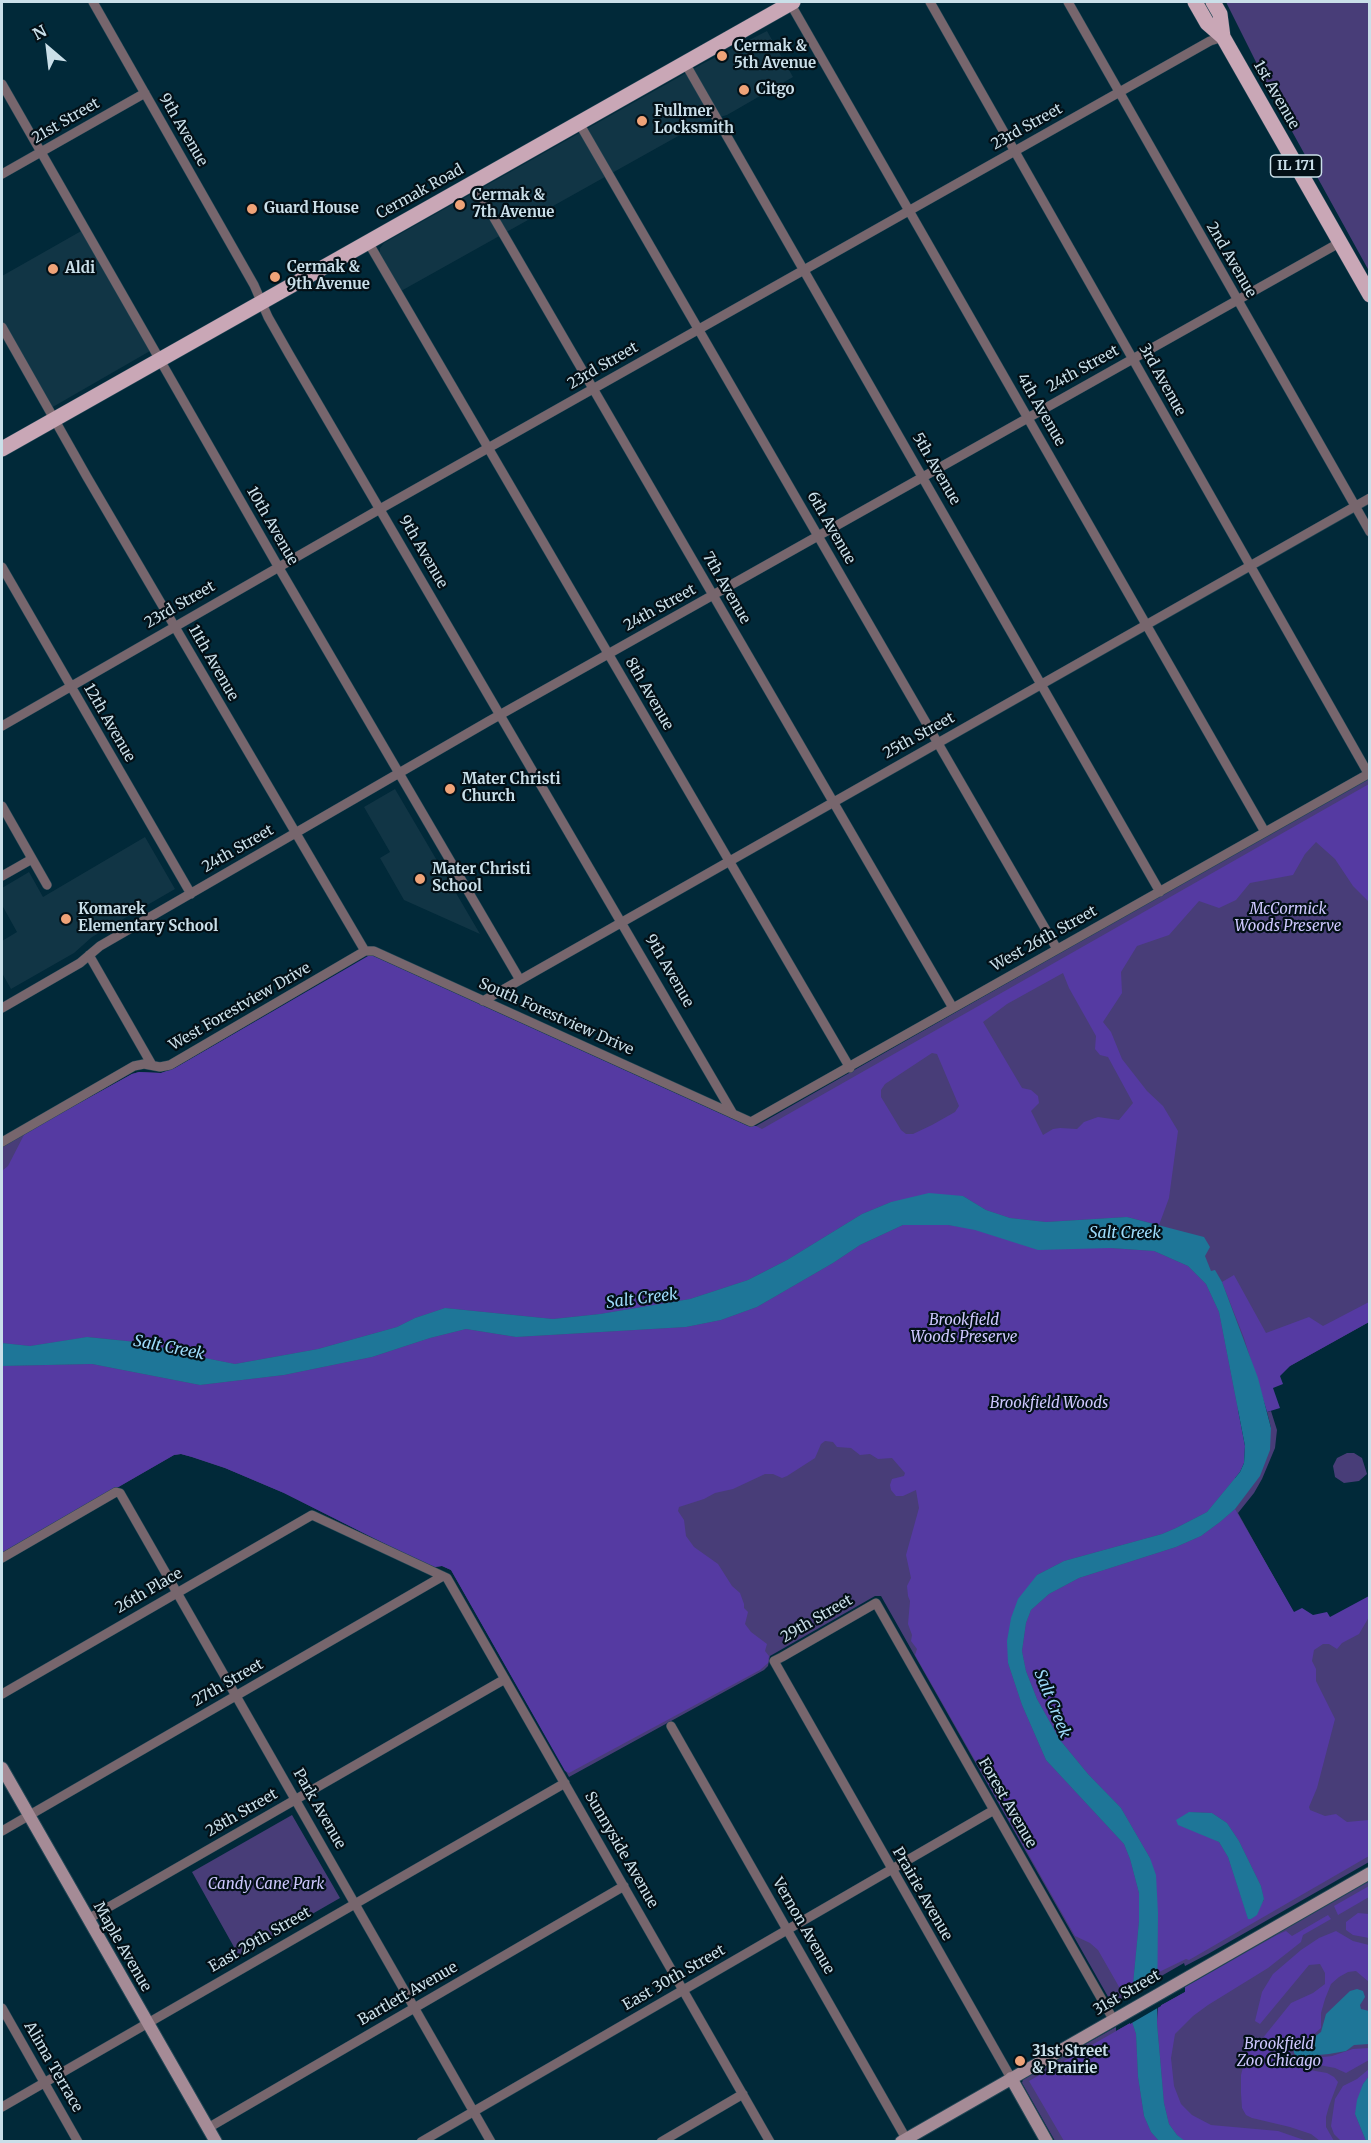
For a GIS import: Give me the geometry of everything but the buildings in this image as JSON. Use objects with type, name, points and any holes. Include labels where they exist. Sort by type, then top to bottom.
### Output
[{"type":"main road","name":"Cermak Road","points":[[2,449],[792,2]]},
{"type":"main road","name":"1st Avenue","points":[[1195,2],[1207,23],[1223,37],[1370,295]]},
{"type":"main road","name":"1st Avenue","points":[[1213,2],[1220,14],[1223,37]]},
{"type":"main road","name":"Maple Avenue","points":[[2,1768],[216,2142]]},
{"type":"main road","name":"31st Street","points":[[905,2141],[1125,2012],[1370,1873]]},
{"type":"main road","name":"Prairie Avenue","points":[[1011,2078],[1047,2142]]},
{"type":"street","name":"9th Avenue","points":[[93,2],[254,285],[289,354],[734,1114]]},
{"type":"street","name":"4th Avenue","points":[[792,2],[1265,832]]},
{"type":"street","name":"3rd Avenue","points":[[930,2],[1249,566],[1369,773]]},
{"type":"street","name":"2nd Avenue","points":[[1068,2],[1370,532]]},
{"type":"street","name":"23rd Street","points":[[2,726],[174,626],[909,210],[1209,41],[1223,37]]},
{"type":"street","name":"5th Avenue","points":[[685,63],[1160,892]]},
{"type":"street","name":"10th Avenue","points":[[2,84],[279,568],[520,980]]},
{"type":"street","name":"21st Street","points":[[2,174],[145,93]]},
{"type":"street","name":"6th Avenue","points":[[579,123],[1057,949]]},
{"type":"street","name":"7th Avenue","points":[[473,182],[953,1008]]},
{"type":"street","name":"8th Avenue","points":[[368,242],[850,1068]]},
{"type":"street","name":"24th Street","points":[[2,1008],[80,963],[100,946],[500,715],[1339,243]]},
{"type":"street","name":"11th Avenue","points":[[2,327],[53,419],[365,951]]},
{"type":"street","name":"25th Street","points":[[483,1000],[1370,498]]},
{"type":"street","name":"12th Avenue","points":[[2,567],[192,894]]},
{"type":"street","name":"West 26th Street","points":[[734,1114],[752,1122],[1369,773]]},
{"type":"street","points":[[2,806],[47,885]]},
{"type":"street","points":[[2,876],[32,859]]},
{"type":"street","name":"South Forestview Drive","points":[[365,951],[374,951],[734,1114]]},
{"type":"street","name":"West Forestview Drive","points":[[2,1142],[134,1066],[144,1064],[165,1067],[170,1065],[365,951]]},
{"type":"street","points":[[89,956],[152,1065]]},
{"type":"street","name":"Park Avenue","points":[[2,1558],[116,1492],[120,1493],[491,2142]]},
{"type":"street","name":"26th Place","points":[[2,1694],[312,1515],[443,1576]]},
{"type":"street","name":"Sunnyside Avenue","points":[[443,1576],[447,1578],[770,2142]]},
{"type":"street","name":"27th Street","points":[[2,1831],[443,1576]]},
{"type":"street","name":"29th Street","points":[[774,1661],[876,1603]]},
{"type":"street","name":"Forest Avenue","points":[[876,1603],[1113,2019]]},
{"type":"street","name":"Prairie Avenue","points":[[774,1661],[1011,2078]]},
{"type":"street","name":"28th Street","points":[[88,1919],[505,1679]]},
{"type":"street","name":"Vernon Avenue","points":[[671,1726],[905,2141]]},
{"type":"street","name":"East 29th Street","points":[[2,2107],[565,1783]]},
{"type":"street","name":"East 30th Street","points":[[421,2142],[994,1810]]},
{"type":"street","name":"Bartlett Avenue","points":[[208,2128],[624,1887]]},
{"type":"street","name":"Alima Terrace","points":[[2,2008],[78,2142]]},
{"type":"street","points":[[661,2142],[743,2094]]},
{"type":"shaded area","points":[[767,31],[793,77],[727,115],[705,121],[401,291],[380,253],[380,248],[384,243],[702,64]]},
{"type":"shaded area","points":[[83,230],[150,351],[51,408],[2,321],[2,276]]},
{"type":"shaded area","name":"Mater Christi School","points":[[395,789],[480,934],[404,900],[380,858],[390,852],[364,807]]},
{"type":"shaded area","name":"Komarek Elementary School","points":[[145,837],[175,889],[92,937],[74,953],[11,989],[2,973],[2,941],[17,932],[2,905],[2,888],[29,872],[43,897]]},
{"type":"green space","points":[[1226,2],[1369,2],[1369,271],[1278,106]]},
{"type":"green space","name":"Brookfield Woods Preserve","points":[[1369,777],[1369,1322],[1236,1396],[1238,1404],[1235,1480],[1226,1492],[1234,1508],[1271,1428],[1267,1412],[1271,1411],[1277,1430],[1275,1448],[1262,1479],[1238,1513],[1309,1640],[1369,1607],[1369,1862],[1208,1954],[1185,1966],[1184,1963],[1116,2002],[1116,2005],[1111,2002],[881,1596],[875,1596],[770,1656],[768,1666],[764,1670],[569,1777],[451,1570],[442,1566],[429,1566],[284,1493],[225,1468],[181,1454],[174,1455],[2,1554],[2,1146],[132,1074],[161,1073],[175,1068],[371,956],[748,1126],[756,1126]]},
{"type":"green space","points":[[1369,784],[1369,902],[1353,886],[1335,859],[1316,842],[1305,854],[1293,875],[1250,883],[1236,900],[1219,908],[1199,901],[1169,935],[1137,946],[1121,972],[1122,993],[1103,1022],[1111,1032],[1122,1059],[1147,1091],[1163,1106],[1178,1131],[1169,1198],[1159,1225],[1127,1217],[1046,1222],[1010,1218],[986,1210],[963,1196],[891,1202],[862,1214],[787,1260],[748,1280],[690,1299],[600,1314],[553,1319],[445,1308],[397,1327],[318,1349],[235,1364],[146,1343],[88,1337],[30,1346],[2,1343],[2,1171],[8,1166],[25,1133],[132,1074],[161,1073],[175,1068],[368,956],[374,956],[748,1126],[762,1129]],"holes":[[[1063,973],[1096,1036],[1095,1049],[1100,1055],[1108,1057],[1133,1103],[1119,1120],[1098,1117],[1084,1122],[1077,1129],[1053,1129],[1043,1135],[1031,1111],[1039,1103],[1038,1096],[1031,1090],[1022,1088],[983,1022],[1007,1004]],[[932,1053],[937,1054],[959,1106],[955,1112],[932,1125],[913,1134],[906,1134],[901,1130],[881,1097],[881,1090],[885,1084]]]},
{"type":"green space","name":"Brookfield Woods","points":[[903,1225],[948,1225],[1110,1248],[1154,1251],[1188,1266],[1206,1284],[1219,1312],[1245,1446],[1244,1463],[1240,1472],[1207,1512],[1176,1528],[1064,1561],[1037,1575],[1008,1663],[1022,1705],[1046,1760],[1124,1844],[1130,1859],[1139,1893],[1139,1921],[1133,1984],[1130,1993],[1122,1992],[1098,1950],[1090,1943],[1075,1936],[915,1655],[917,1649],[911,1641],[912,1635],[908,1624],[910,1601],[907,1586],[911,1578],[906,1555],[919,1508],[916,1490],[903,1496],[896,1496],[891,1490],[892,1479],[904,1476],[905,1473],[892,1458],[878,1459],[870,1454],[860,1455],[851,1448],[837,1447],[833,1442],[825,1441],[821,1444],[815,1458],[787,1476],[782,1478],[773,1474],[765,1474],[733,1489],[715,1493],[679,1507],[678,1511],[684,1520],[686,1536],[694,1547],[718,1564],[732,1586],[740,1593],[744,1608],[748,1612],[745,1624],[751,1632],[767,1644],[765,1651],[769,1656],[768,1663],[760,1670],[569,1773],[565,1771],[451,1570],[442,1566],[429,1566],[284,1493],[225,1468],[181,1454],[174,1455],[2,1554],[2,1366],[92,1364],[200,1385],[284,1375],[372,1357],[466,1329],[516,1337],[686,1327],[721,1320],[757,1307],[860,1245]]},
{"type":"green space","points":[[1234,1275],[1266,1333],[1309,1317],[1323,1326],[1369,1302],[1369,1322],[1290,1366],[1280,1376],[1283,1384],[1273,1388],[1280,1408],[1267,1412],[1244,1338],[1222,1282]]},
{"type":"green space","points":[[1347,1453],[1354,1453],[1362,1458],[1367,1474],[1359,1481],[1344,1483],[1335,1477],[1333,1466],[1337,1458]]},
{"type":"green space","points":[[1235,1509],[1294,1612],[1302,1608],[1313,1615],[1327,1612],[1330,1617],[1369,1596],[1369,1617],[1359,1634],[1342,1643],[1337,1649],[1329,1644],[1323,1644],[1314,1650],[1312,1661],[1316,1669],[1316,1681],[1335,1719],[1317,1788],[1309,1807],[1310,1810],[1325,1816],[1336,1814],[1347,1822],[1369,1820],[1369,1856],[1189,1960],[1186,1959],[1157,1973],[1150,1858],[1121,1808],[1088,1774],[1060,1740],[1037,1699],[1026,1671],[1022,1651],[1026,1623],[1031,1610],[1049,1594],[1079,1578],[1176,1547],[1201,1536]],"holes":[[[1189,1812],[1212,1813],[1227,1823],[1239,1841],[1261,1886],[1264,1900],[1251,1919],[1248,1918],[1228,1857],[1219,1842],[1200,1832]]]},
{"type":"green space","name":"Candy Cane Park","points":[[292,1815],[340,1898],[239,1956],[192,1872]]},
{"type":"green space","name":"Brookfield Zoo Chicago","points":[[1369,1880],[1369,2141],[1055,2141],[1022,2083],[1023,2079],[1116,2027],[1116,2031],[1132,2022],[1157,2023],[1158,2007],[1185,1992],[1185,1987]]},
{"type":"green space","points":[[1369,1886],[1369,1897],[1338,1915],[1334,1906]]},
{"type":"green space","points":[[1358,1913],[1369,1914],[1369,1938],[1353,1935],[1346,1930],[1346,1922]]},
{"type":"green space","points":[[1328,1915],[1331,1919],[1303,1935],[1301,1942],[1268,1968],[1193,2016],[1175,2034],[1171,2058],[1174,2086],[1181,2104],[1192,2115],[1211,2125],[1278,2131],[1307,2141],[1185,2142],[1169,2124],[1164,2103],[1157,2023],[1158,2007],[1185,1992],[1185,1987],[1277,1935],[1286,1931],[1292,1936]]},
{"type":"green space","points":[[1336,1931],[1353,1941],[1369,1945],[1369,1982],[1356,1971],[1348,1972],[1331,1984],[1321,2013],[1321,2028],[1311,2037],[1292,2046],[1289,2054],[1297,2060],[1332,2056],[1353,2049],[1369,2048],[1369,2060],[1346,2073],[1335,2068],[1293,2060],[1262,2039],[1291,2003],[1313,1993],[1325,1984],[1325,1973],[1320,1964],[1309,1965],[1260,2024],[1255,2021],[1262,1992],[1273,1974],[1301,1950],[1319,1938]]},
{"type":"green space","points":[[1132,2022],[1136,2034],[1138,2077],[1144,2116],[1151,2132],[1159,2141],[1064,2141],[1029,2081]]},
{"type":"green space","points":[[1250,2040],[1304,2069],[1327,2073],[1334,2077],[1338,2082],[1326,2117],[1326,2127],[1334,2141],[1320,2141],[1311,2134],[1246,2115],[1242,2108],[1241,2075]]},
{"type":"green space","points":[[1369,2069],[1369,2076],[1363,2084],[1355,2114],[1366,2141],[1341,2141],[1334,2134],[1331,2126],[1335,2099],[1343,2086],[1357,2079]]},
{"type":"water","name":"Salt Creek","points":[[929,1193],[963,1196],[986,1210],[1010,1218],[1046,1222],[1127,1217],[1204,1237],[1210,1247],[1205,1256],[1211,1271],[1215,1270],[1222,1282],[1258,1378],[1271,1428],[1270,1450],[1260,1476],[1235,1509],[1201,1536],[1176,1547],[1079,1578],[1049,1594],[1031,1610],[1026,1623],[1022,1651],[1026,1671],[1037,1699],[1060,1740],[1088,1774],[1121,1808],[1150,1858],[1156,1875],[1157,2023],[1164,2103],[1169,2124],[1185,2141],[1159,2141],[1151,2132],[1144,2116],[1130,1995],[1139,1921],[1139,1893],[1130,1859],[1124,1844],[1046,1760],[1022,1705],[1008,1663],[1007,1641],[1011,1618],[1018,1599],[1037,1575],[1064,1561],[1176,1528],[1207,1512],[1240,1472],[1244,1463],[1245,1446],[1219,1312],[1206,1284],[1188,1266],[1154,1251],[1110,1248],[1038,1250],[975,1230],[948,1225],[903,1225],[860,1245],[757,1307],[721,1320],[686,1327],[516,1337],[466,1329],[372,1357],[284,1375],[200,1385],[92,1364],[2,1366],[2,1343],[30,1346],[87,1337],[146,1343],[235,1364],[318,1349],[397,1327],[445,1308],[553,1319],[600,1314],[690,1299],[748,1280],[787,1260],[862,1214],[891,1202]]},
{"type":"water","points":[[1189,1812],[1212,1813],[1227,1823],[1239,1841],[1261,1886],[1264,1899],[1257,1915],[1251,1919],[1248,1919],[1228,1857],[1219,1842],[1178,1825],[1176,1820]]},
{"type":"water","points":[[1357,1989],[1363,1991],[1365,1997],[1360,2005],[1361,2009],[1369,2011],[1369,2044],[1354,2045],[1346,2051],[1297,2057],[1294,2049],[1321,2032],[1326,2014],[1350,1991]]},
{"type":"water","points":[[1369,2076],[1369,2141],[1366,2141],[1355,2114],[1357,2100]]},
{"type":"pier","points":[[1161,1976],[1161,2006],[1130,2024],[1127,1996]]},
{"type":"place","name":"Cermak & 5th Avenue","points":[[722,56]]},
{"type":"place","name":"Citgo","points":[[744,90]]},
{"type":"place","name":"Fullmer Locksmith","points":[[642,121]]},
{"type":"place","name":"Cermak & 7th Avenue","points":[[460,205]]},
{"type":"place","name":"Guard House","points":[[252,209]]},
{"type":"place","name":"Aldi","points":[[53,269]]},
{"type":"place","name":"Cermak & 9th Avenue","points":[[275,277]]},
{"type":"place","name":"Mater Christi Church","points":[[450,789]]},
{"type":"place","name":"Mater Christi School","points":[[420,879]]},
{"type":"place","name":"Komarek Elementary School","points":[[66,919]]},
{"type":"place","name":"31st Street & Prairie","points":[[1020,2061]]},
{"type":"park label","name":"McCormick Woods Preserve","points":[[1288,918]]}]
